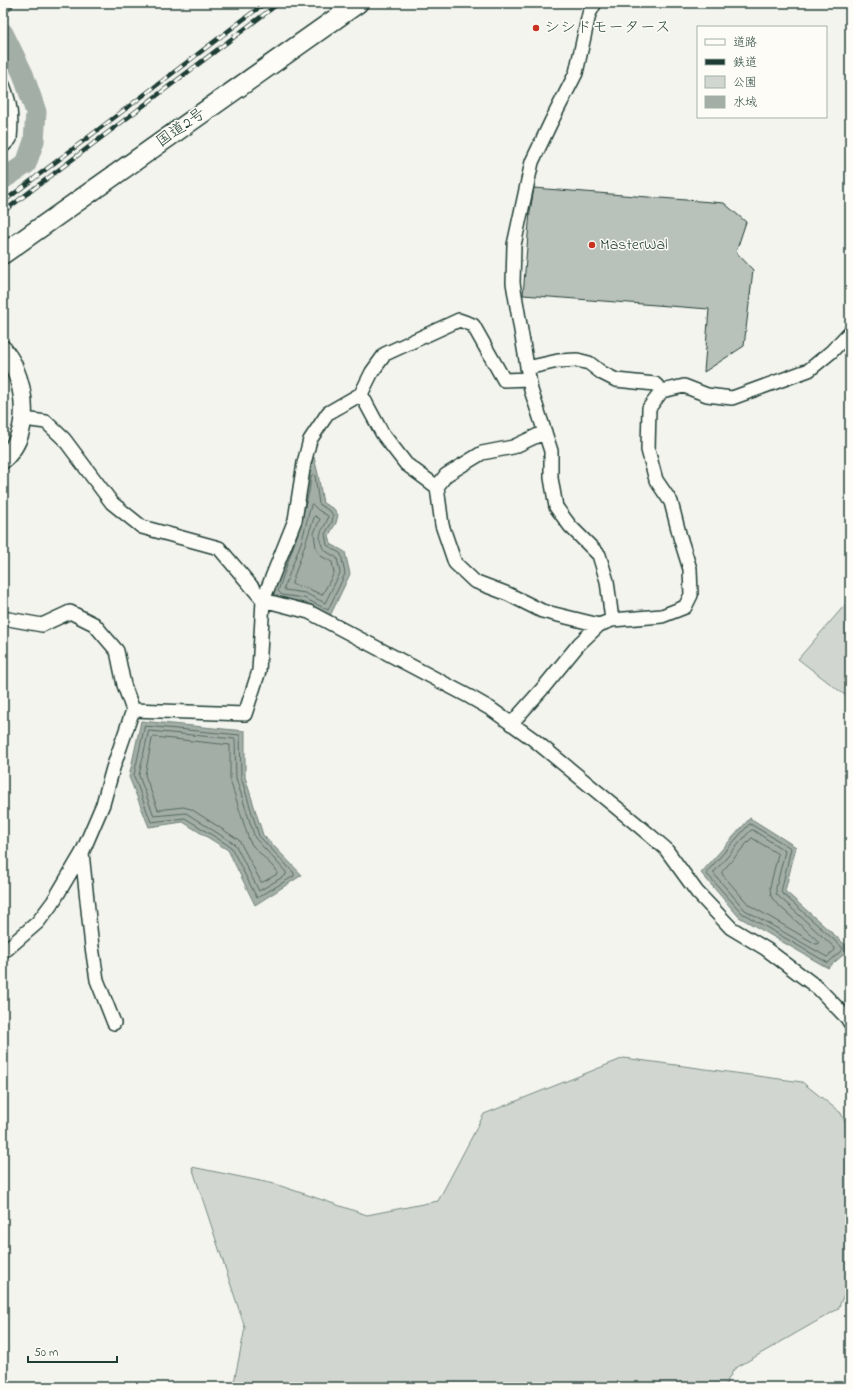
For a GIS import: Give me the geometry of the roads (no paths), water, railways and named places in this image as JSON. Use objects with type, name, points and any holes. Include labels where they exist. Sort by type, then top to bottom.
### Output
[{"type":"highway","name":"国道2号","points":[[3,254],[358,3]]},
{"type":"main road","points":[[3,349],[14,366],[22,390],[24,406],[24,419],[17,441],[9,454],[3,460]]},
{"type":"street","points":[[595,3],[589,14],[576,72],[532,162],[514,245],[513,283],[531,390],[551,451],[551,478],[556,507],[570,526],[599,555],[607,581],[612,620]]},
{"type":"street","points":[[3,85],[12,114],[10,139],[3,146]]},
{"type":"street","points":[[133,710],[245,714],[259,671],[263,600],[295,520],[304,463],[310,440],[328,413],[361,394],[372,372],[385,354],[458,320],[472,325],[504,380],[528,373],[558,361],[577,360],[589,363],[602,373],[616,380],[655,384],[662,391]]},
{"type":"street","points":[[511,724],[579,644],[599,625],[612,620],[662,616],[685,606],[691,595],[690,569],[671,502],[656,480],[648,450],[649,408],[662,391],[684,386],[707,395],[732,398],[809,370],[831,352],[850,332]]},
{"type":"street","points":[[361,394],[382,433],[406,464],[437,487]]},
{"type":"street","points":[[24,419],[46,422],[51,426],[64,439],[112,503],[142,527],[218,548],[263,600],[309,612],[470,697],[491,709],[533,739],[664,848],[697,892],[731,928],[766,950],[818,988],[850,1023]]},
{"type":"street","points":[[545,432],[513,447],[482,453],[446,475],[437,487],[442,525],[455,563],[474,581],[508,594],[542,611],[599,625]]},
{"type":"street","points":[[3,618],[42,625],[70,612],[94,624],[116,652],[124,685],[133,710],[113,768],[103,804],[82,853],[53,902],[38,922],[7,949],[3,950]]},
{"type":"street","points":[[82,853],[97,980],[114,1023]]},
{"type":"water","points":[[314,457],[323,503],[334,509],[338,515],[336,523],[329,535],[331,544],[345,552],[350,574],[330,616],[302,602],[280,598],[273,593],[308,464]]},
{"type":"water","points":[[141,721],[245,731],[245,777],[263,835],[302,875],[255,905],[228,850],[183,822],[149,827],[129,777]]},
{"type":"water","points":[[750,818],[796,847],[785,891],[850,949],[828,968],[739,917],[701,873]]},
{"type":"waterway","points":[[3,33],[23,74],[36,112],[34,141],[26,164],[3,179]]},
{"type":"railway","points":[[3,202],[265,3]]},
{"type":"railway","points":[[3,212],[279,3]]},
{"type":"place","name":"シシドモータース","points":[[536,28]]},
{"type":"place","name":"MasterWal","points":[[592,245]]}]
